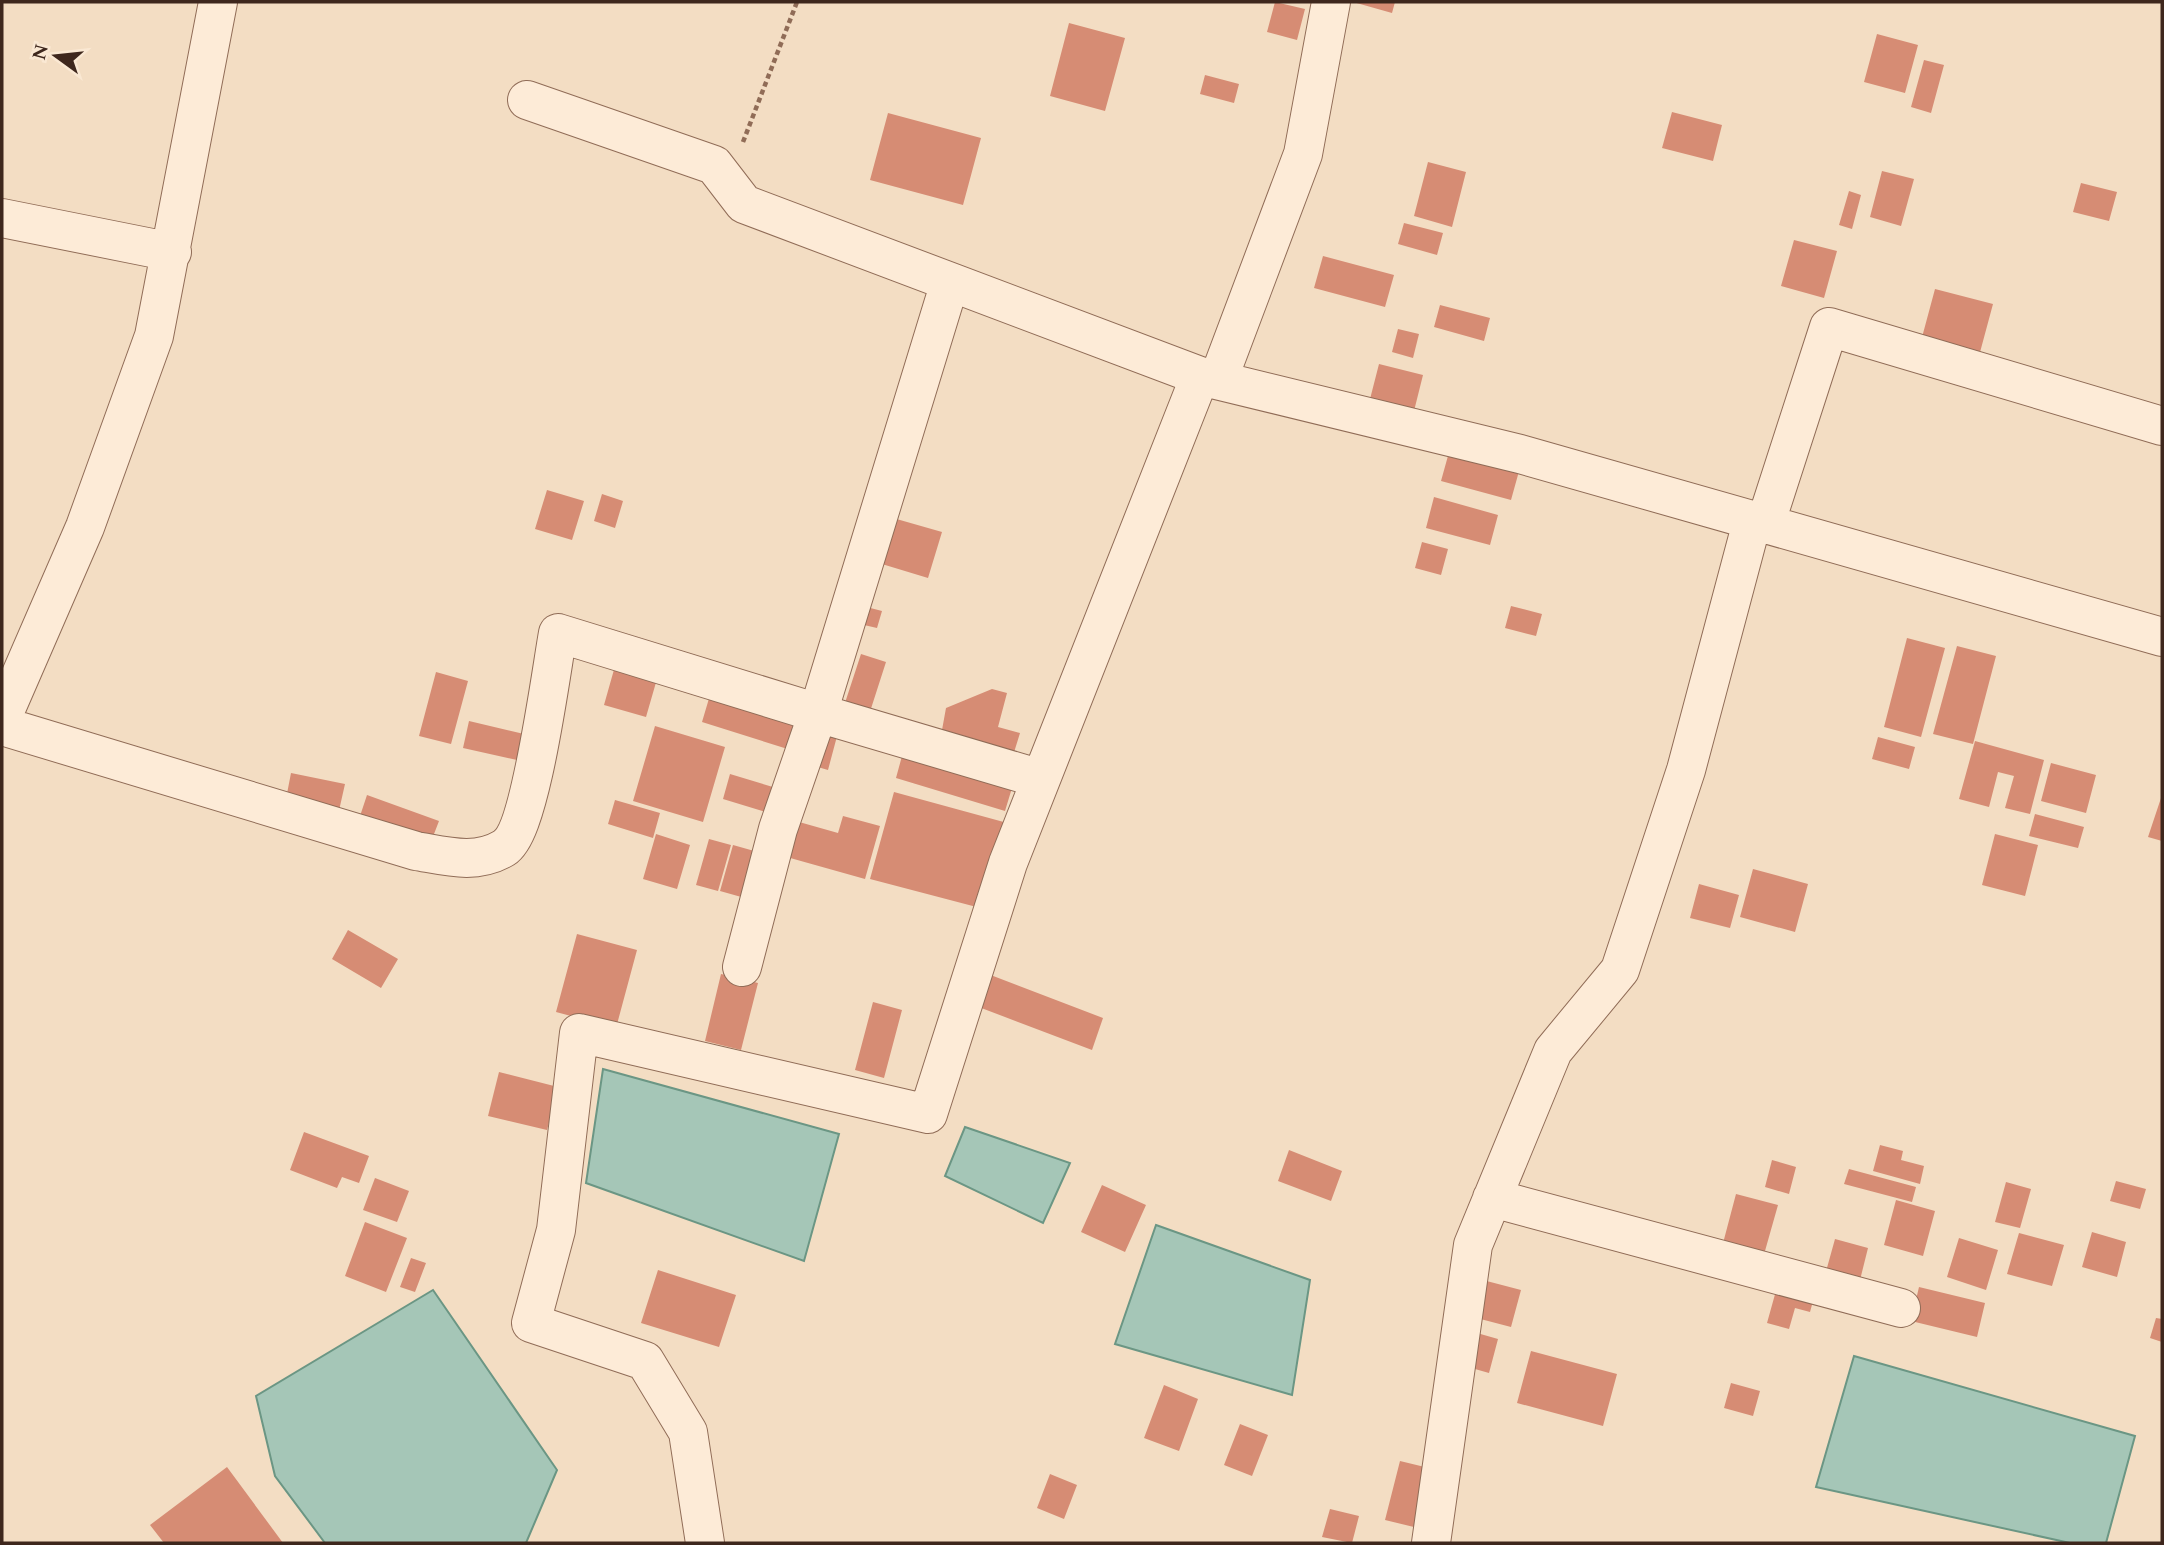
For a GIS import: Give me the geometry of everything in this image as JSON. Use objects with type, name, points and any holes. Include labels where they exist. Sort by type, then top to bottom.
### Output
[{"type":"street","points":[[2,718],[85,527],[154,337],[218,2]]},
{"type":"street","points":[[705,1543],[688,1432],[645,1361],[531,1323],[556,1230],[579,1033],[928,1114],[1008,863],[1303,154],[1331,2]]},
{"type":"street","points":[[527,100],[714,165],[744,204],[1209,378],[1520,454],[2162,637]]},
{"type":"street","points":[[2,218],[172,252]]},
{"type":"street","points":[[741,967],[778,829],[818,713],[950,282]]},
{"type":"street","points":[[1431,1543],[1473,1245],[1552,1051],[1620,970],[1686,770],[1758,523],[1829,327],[2162,426]]},
{"type":"street","points":[[2,726],[416,851],[461,859],[483,858],[507,847],[526,810],[558,633],[1041,779]]},
{"type":"street","points":[[1492,1198],[1901,1308]]},
{"type":"path","points":[[727,182],[797,2]]},
{"type":"shaded area","points":[[603,1069],[839,1134],[804,1261],[586,1183]]},
{"type":"shaded area","points":[[965,1127],[1070,1163],[1043,1223],[945,1176]]},
{"type":"shaded area","points":[[1156,1225],[1310,1280],[1292,1395],[1115,1344]]},
{"type":"shaded area","points":[[433,1290],[557,1470],[526,1543],[325,1543],[275,1476],[256,1396]]},
{"type":"shaded area","points":[[1854,1356],[2135,1436],[2106,1543],[2070,1543],[1816,1487]]},
{"type":"building","points":[[1275,2],[1305,9],[1297,40],[1267,32]]},
{"type":"building","points":[[1353,2],[1395,2],[1392,13]]},
{"type":"building","points":[[1069,23],[1125,38],[1105,111],[1050,96]]},
{"type":"building","points":[[1877,34],[1918,45],[1905,93],[1864,82]]},
{"type":"building","points":[[1924,60],[1944,65],[1931,113],[1911,107]]},
{"type":"building","points":[[1205,75],[1239,84],[1234,103],[1200,94]]},
{"type":"building","points":[[1672,112],[1722,125],[1713,161],[1662,148]]},
{"type":"building","points":[[888,113],[981,138],[963,205],[870,180]]},
{"type":"building","points":[[1428,162],[1466,172],[1452,227],[1414,216]]},
{"type":"building","points":[[1882,171],[1914,179],[1901,226],[1870,217]]},
{"type":"building","points":[[2081,183],[2117,192],[2109,221],[2073,212]]},
{"type":"building","points":[[1849,191],[1861,195],[1852,229],[1839,225]]},
{"type":"building","points":[[1404,223],[1443,233],[1437,255],[1398,244]]},
{"type":"building","points":[[1794,240],[1837,251],[1824,298],[1781,286]]},
{"type":"building","points":[[1323,256],[1394,275],[1385,307],[1314,288]]},
{"type":"building","points":[[1935,289],[1993,304],[1979,356],[1921,341]]},
{"type":"building","points":[[1440,305],[1490,318],[1484,341],[1434,327]]},
{"type":"building","points":[[1398,329],[1419,334],[1413,358],[1392,352]]},
{"type":"building","points":[[1379,364],[1423,375],[1413,415],[1369,403]]},
{"type":"building","points":[[1451,445],[1521,464],[1511,500],[1441,481]]},
{"type":"building","points":[[547,490],[584,501],[572,540],[535,529]]},
{"type":"building","points":[[602,494],[623,501],[615,528],[594,521]]},
{"type":"building","points":[[1434,497],[1498,515],[1490,545],[1426,528]]},
{"type":"building","points":[[886,516],[942,532],[928,578],[872,561]]},
{"type":"building","points":[[1422,542],[1448,549],[1441,575],[1415,568]]},
{"type":"building","points":[[855,604],[882,611],[877,628],[851,622]]},
{"type":"building","points":[[1511,606],[1542,614],[1536,636],[1505,628]]},
{"type":"building","points":[[1907,638],[1945,648],[1921,737],[1884,727]]},
{"type":"building","points":[[1957,646],[1996,656],[1973,744],[1933,734]]},
{"type":"building","points":[[861,654],[886,662],[867,721],[842,712]]},
{"type":"building","points":[[617,659],[659,672],[646,717],[604,705]]},
{"type":"building","points":[[436,672],[468,681],[451,744],[419,736]]},
{"type":"building","points":[[713,685],[805,714],[794,751],[702,722]]},
{"type":"building","points":[[992,689],[1007,693],[998,727],[1020,733],[1011,762],[940,741],[946,708]]},
{"type":"building","points":[[469,721],[524,734],[517,760],[463,748]]},
{"type":"building","points":[[840,725],[828,770],[804,763]]},
{"type":"building","points":[[655,726],[725,747],[703,822],[633,801]]},
{"type":"building","points":[[1878,737],[1915,747],[1909,769],[1872,759]]},
{"type":"building","points":[[1975,741],[2044,760],[2030,814],[2005,808],[2014,776],[1998,772],[1989,807],[1959,799]]},
{"type":"building","points":[[905,745],[1015,778],[1005,811],[896,778]]},
{"type":"building","points":[[2051,763],[2096,775],[2086,813],[2041,801]]},
{"type":"building","points":[[291,773],[345,784],[338,815],[285,804]]},
{"type":"building","points":[[730,774],[786,791],[779,816],[723,799]]},
{"type":"building","points":[[894,792],[1011,824],[988,910],[870,879]]},
{"type":"building","points":[[367,795],[439,821],[429,847],[358,822]]},
{"type":"building","points":[[2162,795],[2162,841],[2148,837]]},
{"type":"building","points":[[615,800],[660,813],[653,838],[608,824]]},
{"type":"building","points":[[2035,814],[2084,827],[2078,848],[2029,836]]},
{"type":"building","points":[[843,816],[880,826],[865,879],[776,854],[785,818],[838,833]]},
{"type":"building","points":[[656,834],[690,845],[677,889],[643,879]]},
{"type":"building","points":[[1995,834],[2038,845],[2025,896],[1982,885]]},
{"type":"building","points":[[709,839],[731,845],[718,891],[696,885]]},
{"type":"building","points":[[733,845],[765,854],[752,900],[720,891]]},
{"type":"building","points":[[1753,869],[1808,884],[1795,932],[1740,917]]},
{"type":"building","points":[[1699,884],[1739,895],[1730,928],[1690,918]]},
{"type":"building","points":[[348,930],[398,959],[381,988],[332,959]]},
{"type":"building","points":[[577,934],[637,950],[616,1028],[556,1012]]},
{"type":"building","points":[[721,974],[758,983],[741,1050],[705,1041]]},
{"type":"building","points":[[988,974],[1103,1018],[1092,1050],[976,1006]]},
{"type":"building","points":[[873,1002],[902,1010],[884,1078],[855,1070]]},
{"type":"building","points":[[499,1072],[558,1087],[547,1130],[488,1116]]},
{"type":"building","points":[[304,1132],[369,1156],[359,1183],[342,1177],[337,1188],[290,1170]]},
{"type":"building","points":[[1880,1145],[1903,1151],[1901,1160],[1924,1166],[1920,1184],[1873,1171]]},
{"type":"building","points":[[1289,1150],[1342,1171],[1331,1201],[1278,1181]]},
{"type":"building","points":[[1772,1160],[1796,1167],[1789,1194],[1765,1187]]},
{"type":"building","points":[[1849,1169],[1916,1187],[1912,1202],[1844,1184]]},
{"type":"building","points":[[375,1178],[409,1191],[397,1222],[363,1210]]},
{"type":"building","points":[[2116,1181],[2146,1189],[2140,1209],[2110,1201]]},
{"type":"building","points":[[2006,1182],[2031,1189],[2020,1228],[1995,1222]]},
{"type":"building","points":[[1102,1185],[1146,1205],[1125,1252],[1081,1232]]},
{"type":"building","points":[[1736,1194],[1778,1205],[1763,1258],[1722,1247]]},
{"type":"building","points":[[1896,1200],[1935,1211],[1923,1256],[1884,1245]]},
{"type":"building","points":[[365,1222],[407,1238],[386,1292],[345,1276]]},
{"type":"building","points":[[2092,1232],[2126,1242],[2117,1277],[2082,1267]]},
{"type":"building","points":[[2019,1233],[2064,1245],[2052,1286],[2007,1274]]},
{"type":"building","points":[[1959,1238],[1998,1250],[1986,1290],[1947,1277]]},
{"type":"building","points":[[1835,1239],[1868,1248],[1859,1284],[1825,1275]]},
{"type":"building","points":[[411,1258],[426,1263],[415,1292],[400,1287]]},
{"type":"building","points":[[658,1270],[736,1295],[719,1347],[641,1323]]},
{"type":"building","points":[[1479,1279],[1521,1290],[1511,1327],[1469,1316]]},
{"type":"building","points":[[1779,1280],[1816,1290],[1810,1312],[1795,1308],[1789,1329],[1767,1323]]},
{"type":"building","points":[[1919,1287],[1985,1303],[1977,1337],[1911,1321]]},
{"type":"building","points":[[2156,1318],[2162,1319],[2162,1342],[2150,1338]]},
{"type":"building","points":[[1477,1333],[1498,1339],[1489,1373],[1468,1367]]},
{"type":"building","points":[[1531,1351],[1617,1374],[1603,1426],[1517,1403]]},
{"type":"building","points":[[1731,1383],[1760,1391],[1753,1416],[1724,1408]]},
{"type":"building","points":[[1164,1385],[1198,1399],[1179,1451],[1144,1438]]},
{"type":"building","points":[[1240,1424],[1268,1435],[1252,1476],[1224,1465]]},
{"type":"building","points":[[1400,1461],[1433,1469],[1418,1528],[1385,1520]]},
{"type":"building","points":[[227,1467],[283,1543],[164,1543],[150,1525]]},
{"type":"building","points":[[1050,1474],[1077,1485],[1064,1519],[1037,1508]]},
{"type":"building","points":[[1330,1509],[1359,1516],[1352,1543],[1322,1537]]}]
